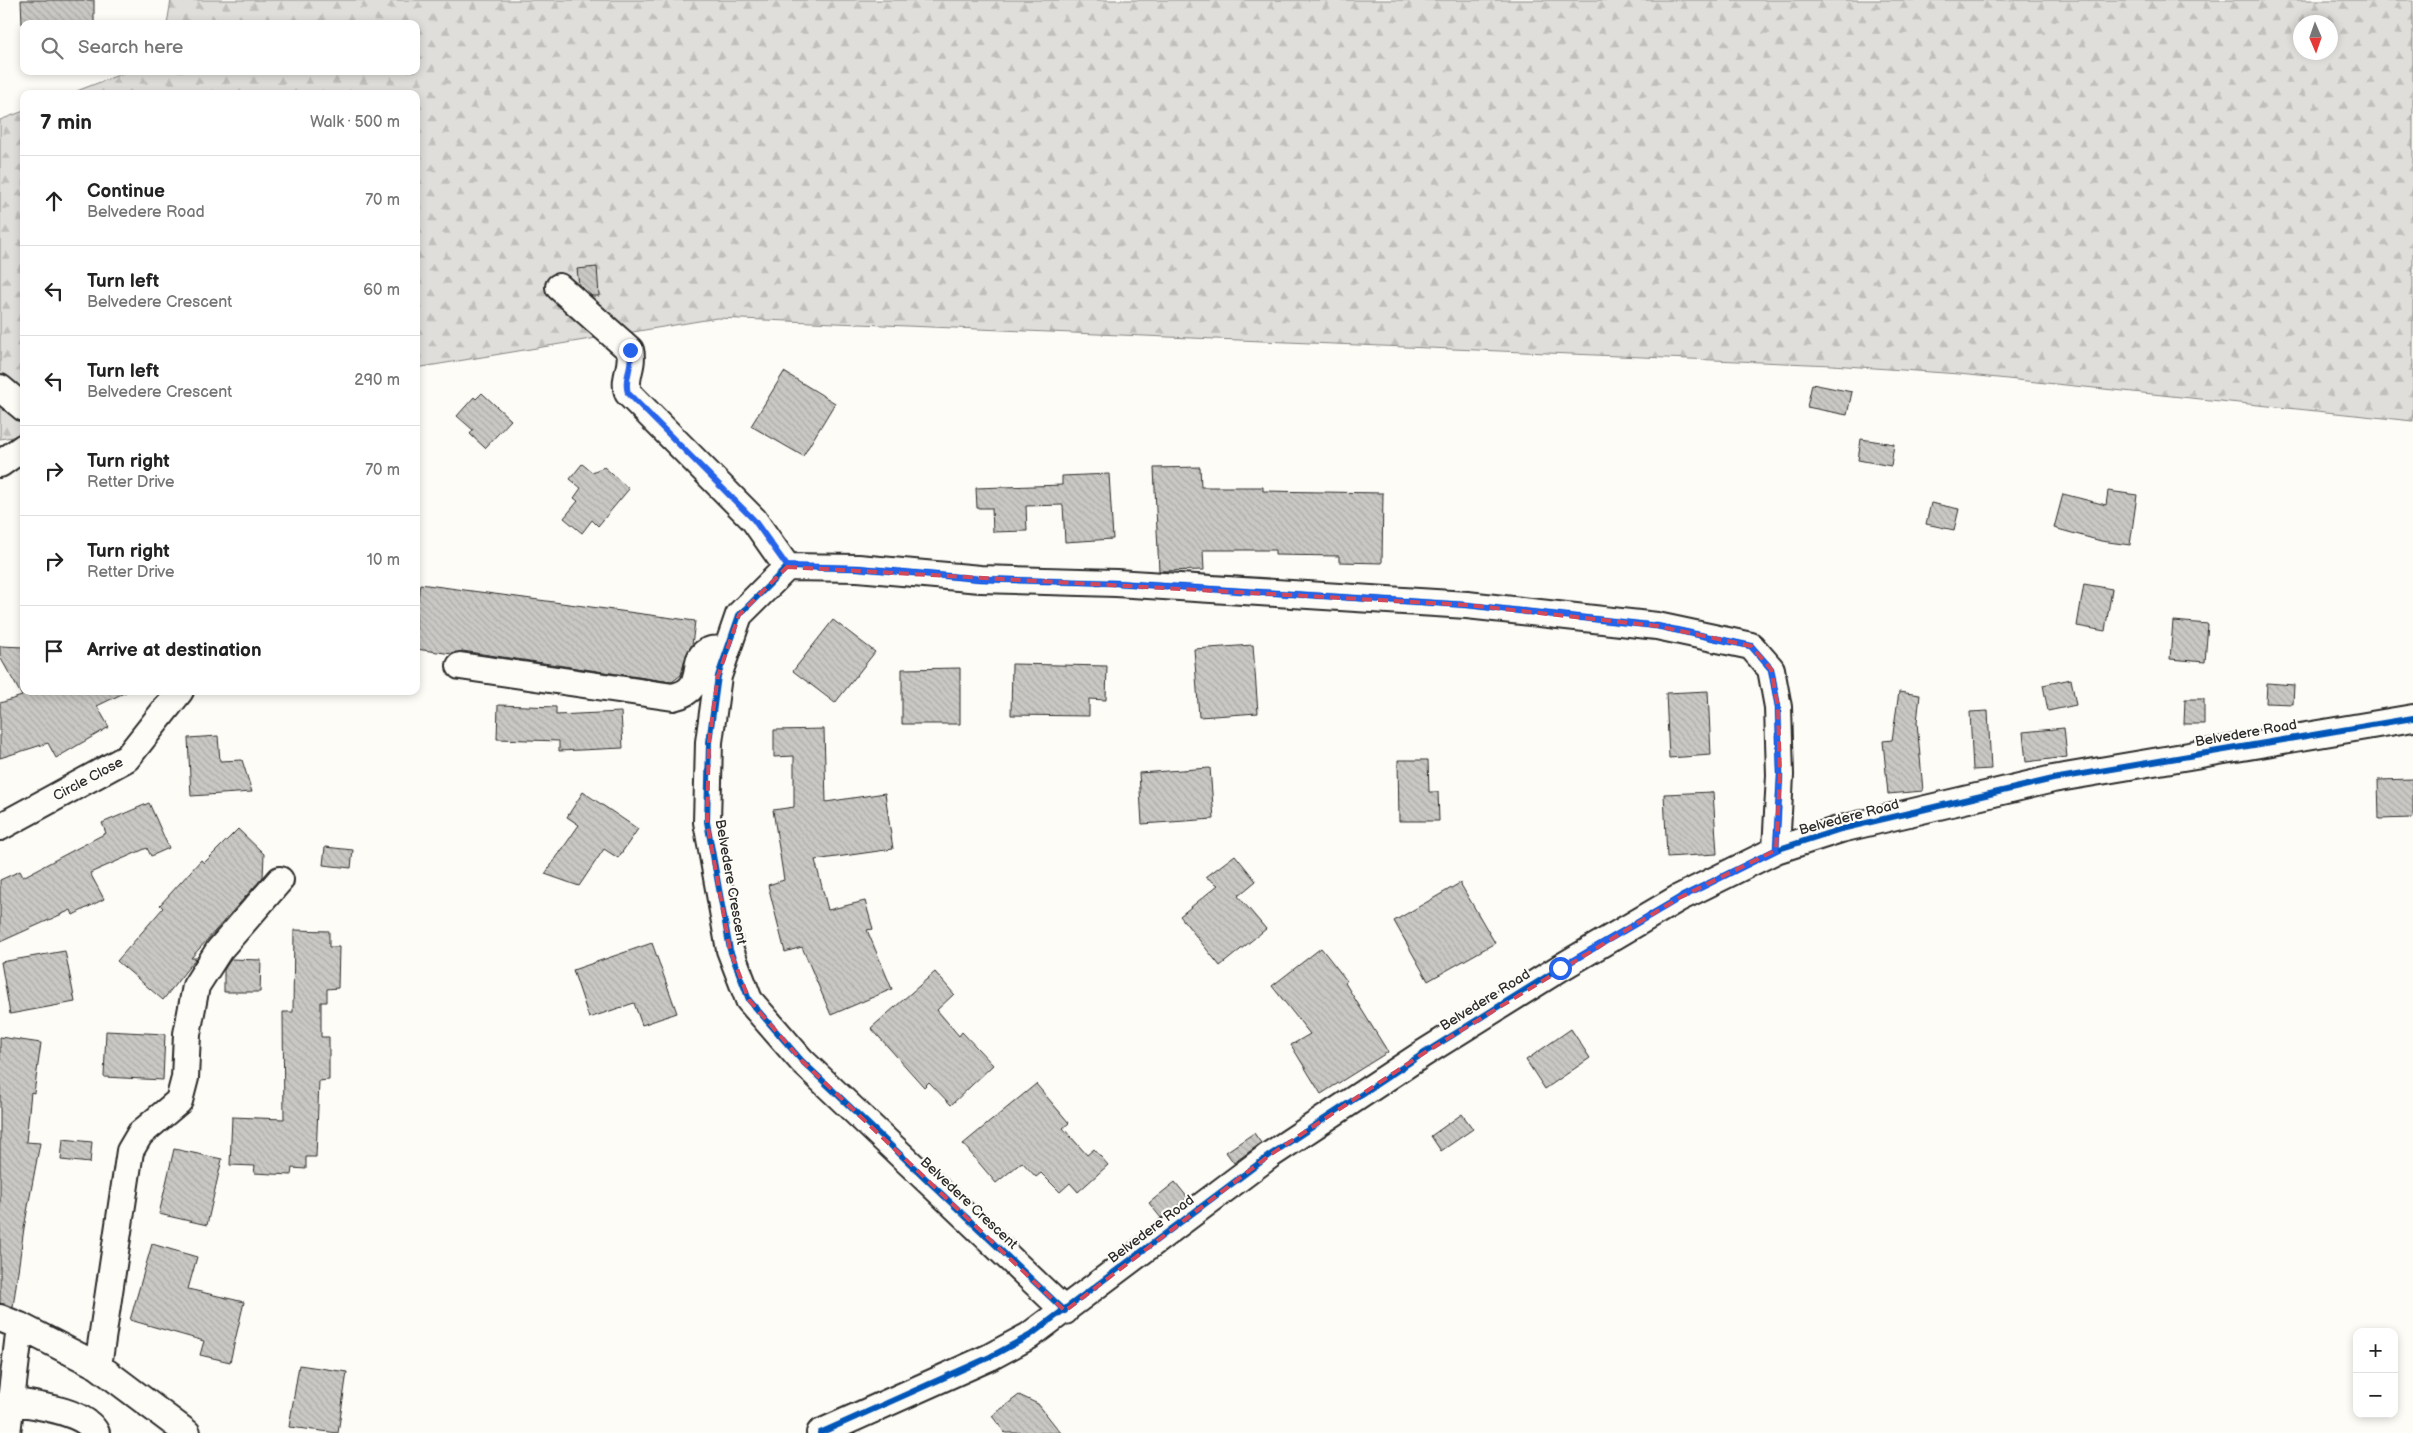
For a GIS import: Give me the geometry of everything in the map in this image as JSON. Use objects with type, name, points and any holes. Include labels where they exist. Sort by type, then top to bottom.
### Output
[{"type":"street","points":[[559,287],[630,350],[632,358],[625,384],[628,393],[754,520],[787,566],[858,568],[980,579],[1116,583],[1467,605],[1657,626],[1751,646],[1771,669],[1778,707],[1780,774],[1776,850]]},
{"type":"street","points":[[0,388],[20,405]]},
{"type":"street","points":[[0,464],[20,450]]},
{"type":"street","name":"Belvedere Crescent","points":[[787,566],[739,614],[718,676],[709,742],[707,822],[730,950],[749,1000],[802,1061],[1065,1310]]},
{"type":"street","points":[[460,666],[672,697],[686,694],[693,687],[701,657],[709,650],[727,650]]},
{"type":"street","name":"Circle Close","points":[[0,827],[127,758],[177,695]]},
{"type":"street","name":"Belvedere Road","points":[[820,1433],[990,1357],[1029,1336],[1270,1155],[1424,1053],[1560,968],[1680,898],[1776,850],[1841,829],[2053,779],[2413,718]]},
{"type":"street","points":[[98,1366],[130,1151],[140,1134],[179,1101],[185,1078],[187,1034],[196,986],[219,950],[280,880]]},
{"type":"street","points":[[7,1433],[10,1401],[10,1322],[98,1366],[187,1433]]},
{"type":"street","points":[[10,1401],[62,1410],[93,1427],[96,1433]]},
{"type":"highlighted area","points":[[787,567],[1467,605],[1657,626],[1751,646],[1771,669],[1778,707],[1780,775],[1776,850],[1679,898],[1424,1053],[1270,1155],[1065,1311],[802,1061],[749,1000],[730,950],[707,822],[709,742],[718,676],[739,615]]},
{"type":"green space","points":[[171,0],[2413,0],[2413,421],[1959,374],[1832,365],[717,318],[420,367],[420,90],[79,90],[119,75],[420,75],[420,20],[168,20]]},
{"type":"green space","points":[[20,112],[20,436],[0,439],[0,120]]},
{"type":"building","points":[[21,0],[94,0],[94,20],[22,20]]},
{"type":"building","points":[[597,267],[599,296],[592,296],[579,285],[577,269]]},
{"type":"building","points":[[784,372],[835,403],[803,456],[751,426]]},
{"type":"building","points":[[1812,384],[1852,392],[1847,415],[1807,407]]},
{"type":"building","points":[[482,393],[511,420],[485,448],[470,434],[473,430],[457,416],[474,397],[476,399]]},
{"type":"building","points":[[1861,439],[1894,444],[1891,466],[1858,460]]},
{"type":"building","points":[[582,464],[592,472],[604,467],[629,489],[598,526],[592,520],[582,533],[564,518],[578,501],[574,498],[581,488],[570,479]]},
{"type":"building","points":[[1200,467],[1201,487],[1263,487],[1263,491],[1383,493],[1382,563],[1339,562],[1339,556],[1275,555],[1275,550],[1203,550],[1204,570],[1159,571],[1154,468]]},
{"type":"building","points":[[1109,474],[1113,539],[1065,542],[1063,505],[1026,506],[1027,531],[993,532],[992,508],[977,508],[976,488],[1062,485],[1062,476]]},
{"type":"building","points":[[2108,491],[2137,495],[2130,545],[2101,541],[2054,528],[2063,494],[2106,505]]},
{"type":"building","points":[[1931,503],[1959,509],[1954,530],[1926,524]]},
{"type":"building","points":[[420,584],[695,621],[692,645],[686,655],[681,675],[672,682],[462,651],[452,654],[420,650]]},
{"type":"building","points":[[2084,584],[2112,589],[2105,631],[2077,626]]},
{"type":"building","points":[[833,620],[875,652],[835,703],[793,671]]},
{"type":"building","points":[[2173,621],[2208,624],[2205,662],[2170,659]]},
{"type":"building","points":[[1253,645],[1258,713],[1199,717],[1194,649]]},
{"type":"building","points":[[0,646],[20,647],[20,692],[0,657]]},
{"type":"building","points":[[1012,664],[1107,666],[1106,700],[1089,699],[1089,716],[1011,715]]},
{"type":"building","points":[[960,668],[960,724],[902,724],[902,669]]},
{"type":"building","points":[[2071,679],[2076,705],[2048,711],[2043,685]]},
{"type":"building","points":[[2267,683],[2294,685],[2293,704],[2266,703]]},
{"type":"building","points":[[1708,691],[1711,755],[1669,758],[1666,693]]},
{"type":"building","points":[[1899,692],[1920,695],[1917,722],[1923,791],[1888,794],[1883,741],[1892,740]]},
{"type":"building","points":[[120,695],[97,706],[109,727],[56,758],[48,743],[0,758],[0,703],[22,696]]},
{"type":"building","points":[[2185,699],[2204,699],[2204,724],[2184,724]]},
{"type":"building","points":[[498,705],[556,707],[556,715],[621,712],[623,748],[559,751],[559,741],[497,739]]},
{"type":"building","points":[[1988,711],[1991,769],[1973,770],[1970,712]]},
{"type":"building","points":[[2064,728],[2067,757],[2026,762],[2023,732]]},
{"type":"building","points":[[824,729],[826,802],[885,793],[893,849],[815,860],[828,910],[865,901],[873,929],[867,930],[892,989],[831,1015],[802,947],[785,952],[768,885],[784,880],[773,810],[794,807],[794,756],[774,757],[774,730]]},
{"type":"building","points":[[218,736],[220,761],[242,760],[252,792],[191,796],[188,738]]},
{"type":"building","points":[[1398,760],[1428,760],[1429,792],[1438,792],[1439,821],[1399,821]]},
{"type":"building","points":[[1210,768],[1214,819],[1142,824],[1139,773]]},
{"type":"building","points":[[2413,779],[2413,818],[2379,819],[2378,780]]},
{"type":"building","points":[[583,792],[638,829],[618,858],[604,849],[579,886],[545,874],[579,825],[567,817]]},
{"type":"building","points":[[1713,792],[1717,854],[1667,857],[1664,794]]},
{"type":"building","points":[[149,803],[169,848],[151,856],[147,848],[90,873],[104,899],[73,915],[71,910],[0,942],[0,880],[20,871],[23,877],[106,833],[102,823]]},
{"type":"building","points":[[238,829],[264,854],[263,877],[191,958],[196,958],[163,1000],[117,961],[163,908],[160,905],[201,860],[204,863]]},
{"type":"building","points":[[325,847],[353,850],[351,868],[323,865]]},
{"type":"building","points":[[1235,855],[1256,881],[1238,896],[1266,929],[1220,966],[1180,916],[1218,885],[1206,877]]},
{"type":"building","points":[[1460,883],[1495,943],[1428,981],[1394,921]]},
{"type":"building","points":[[294,930],[329,931],[329,947],[339,947],[338,988],[327,989],[327,1002],[321,1002],[321,1037],[329,1037],[329,1080],[319,1081],[316,1157],[306,1157],[306,1169],[292,1168],[291,1175],[254,1173],[255,1166],[230,1165],[232,1117],[284,1119],[283,1012],[293,1012]]},
{"type":"building","points":[[652,943],[677,1013],[642,1025],[634,1003],[589,1018],[573,970]]},
{"type":"building","points":[[1321,948],[1347,981],[1345,983],[1388,1052],[1321,1094],[1291,1045],[1310,1034],[1272,986]]},
{"type":"building","points":[[65,951],[75,1002],[10,1014],[1,962]]},
{"type":"building","points":[[231,959],[261,960],[260,992],[224,992],[224,970]]},
{"type":"building","points":[[935,972],[954,994],[937,1010],[959,1036],[962,1032],[993,1065],[951,1105],[929,1082],[924,1087],[871,1028]]},
{"type":"building","points":[[1571,1029],[1590,1058],[1545,1089],[1526,1060]]},
{"type":"building","points":[[106,1031],[165,1034],[163,1080],[104,1077]]},
{"type":"building","points":[[0,1037],[41,1043],[34,1093],[31,1092],[26,1142],[40,1143],[24,1228],[13,1307],[0,1303]]},
{"type":"building","points":[[1036,1084],[1069,1123],[1063,1128],[1087,1155],[1094,1149],[1108,1165],[1078,1192],[1070,1183],[1060,1192],[1041,1173],[1036,1177],[1022,1162],[996,1183],[963,1144]]},
{"type":"building","points":[[1462,1114],[1473,1129],[1441,1151],[1431,1136]]},
{"type":"building","points":[[1254,1133],[1261,1143],[1234,1163],[1226,1152]]},
{"type":"building","points":[[63,1139],[92,1142],[90,1163],[61,1160]]},
{"type":"building","points":[[174,1149],[222,1159],[207,1225],[159,1214]]},
{"type":"building","points":[[1175,1182],[1188,1198],[1161,1218],[1149,1203]]},
{"type":"building","points":[[152,1244],[197,1257],[188,1289],[244,1302],[230,1362],[200,1355],[204,1341],[130,1320]]},
{"type":"building","points":[[299,1365],[347,1372],[338,1433],[289,1427]]},
{"type":"building","points":[[1019,1395],[1038,1404],[1061,1433],[1005,1433],[992,1416]]},
{"type":"cycle path","points":[[1065,1311],[802,1061],[749,1000],[730,950],[707,822],[709,742],[718,676],[739,615],[787,567],[858,568],[980,579],[1116,583],[1467,605],[1657,626],[1751,646],[1771,669],[1778,707],[1780,775],[1776,850]]},
{"type":"cycle path","points":[[820,1433],[990,1357],[1029,1336],[1270,1155],[1424,1053],[1560,968],[1679,898],[1776,850],[1841,829],[2053,779],[2413,718]]},
{"type":"route","points":[[630,350],[632,358],[625,384],[628,393],[754,520],[787,566],[858,568],[980,579],[1116,583],[1467,605],[1657,626],[1751,646],[1771,669],[1778,707],[1780,774],[1776,850],[1680,898],[1560,968]]}]
